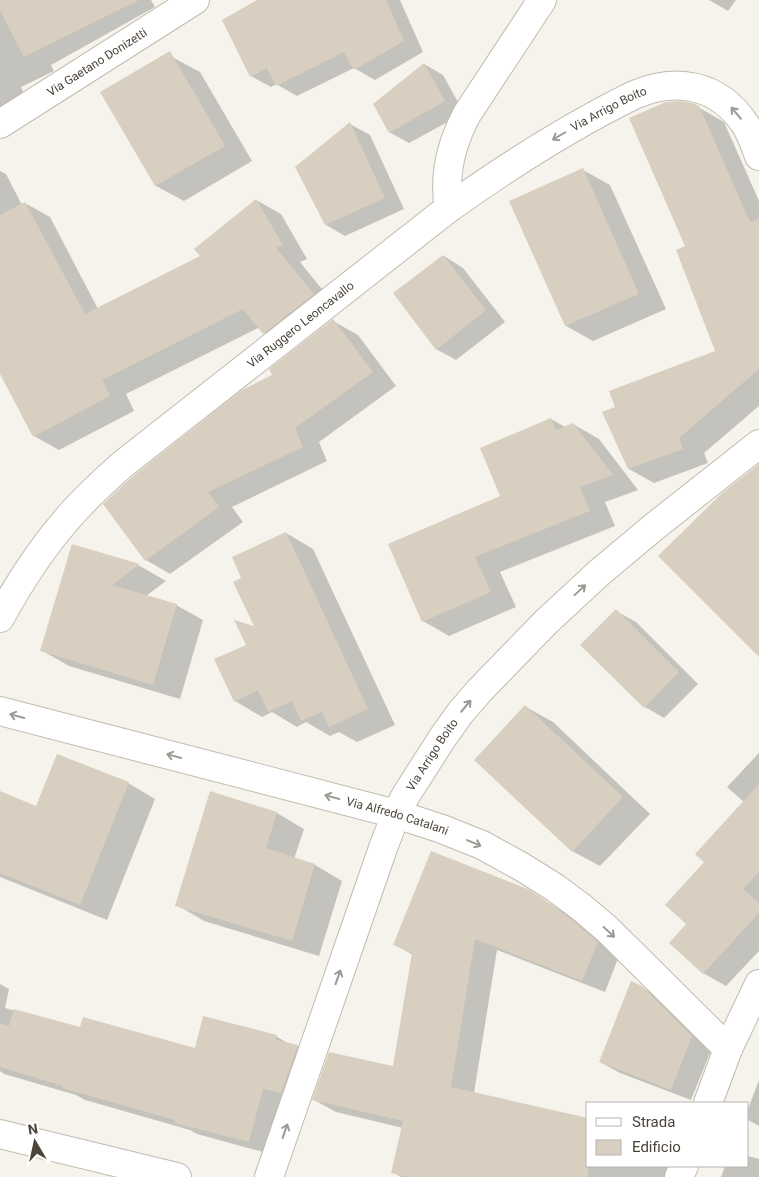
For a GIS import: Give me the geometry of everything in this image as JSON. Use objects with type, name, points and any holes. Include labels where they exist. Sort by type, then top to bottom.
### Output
[{"type":"street","name":"Via Gaetano Donizetti","points":[[0,124],[195,0]]},
{"type":"street","points":[[449,208],[446,193],[453,143],[467,114],[542,0]]},
{"type":"street","name":"Via Arrigo Boito","points":[[449,208],[538,148],[566,132],[634,95],[663,86],[690,87],[704,90],[728,103],[746,125],[759,156]]},
{"type":"street","name":"Via Ruggero Leoncavallo","points":[[0,618],[38,555],[70,516],[122,464],[449,208]]},
{"type":"street","name":"Via Arrigo Boito","points":[[269,1177],[383,848],[396,814],[426,762],[462,712],[486,684],[540,629],[600,572],[759,444]]},
{"type":"street","name":"Via Alfredo Catalani","points":[[0,711],[396,814],[442,829],[482,846],[522,867],[581,907],[607,929],[728,1049]]},
{"type":"street","points":[[708,1102],[728,1049],[759,984]]},
{"type":"street","points":[[0,1134],[177,1177]]},
{"type":"building","points":[[0,0],[139,0],[24,57],[0,10]]},
{"type":"building","points":[[257,0],[386,0],[404,41],[354,70],[344,52],[276,86],[267,68],[250,77],[222,20]]},
{"type":"building","points":[[170,51],[225,146],[155,186],[100,92]]},
{"type":"building","points":[[424,63],[445,101],[389,133],[373,104]]},
{"type":"building","points":[[680,101],[699,106],[750,222],[759,218],[759,369],[679,438],[683,449],[628,469],[602,412],[615,407],[609,391],[715,351],[676,250],[685,246],[629,118],[666,102]]},
{"type":"building","points":[[350,122],[385,198],[325,225],[295,167]]},
{"type":"building","points":[[583,168],[639,294],[565,326],[509,201]]},
{"type":"building","points":[[256,199],[283,245],[276,248],[314,294],[263,334],[243,309],[102,380],[110,396],[33,437],[0,374],[0,215],[25,202],[85,314],[200,256],[194,249]]},
{"type":"building","points":[[443,255],[486,310],[436,350],[393,293]]},
{"type":"building","points":[[333,319],[373,372],[295,428],[303,447],[208,492],[219,507],[145,561],[103,504],[133,476],[242,390],[272,375],[269,369]]},
{"type":"building","points":[[551,418],[556,430],[573,423],[613,475],[580,487],[590,511],[475,557],[491,592],[422,622],[388,544],[500,496],[480,448]]},
{"type":"building","points":[[759,464],[759,657],[658,556],[721,494]]},
{"type":"building","points":[[286,532],[368,709],[329,727],[322,712],[301,721],[292,701],[268,712],[258,690],[234,702],[214,659],[246,645],[234,620],[254,626],[233,582],[241,578],[232,557]]},
{"type":"building","points":[[72,544],[140,564],[112,585],[177,604],[153,685],[40,651]]},
{"type":"building","points":[[616,609],[679,672],[644,708],[580,645]]},
{"type":"building","points":[[525,705],[623,797],[572,852],[474,760]]},
{"type":"building","points":[[57,754],[129,782],[80,905],[0,873],[0,791],[36,806]]},
{"type":"building","points":[[759,784],[759,872],[743,889],[759,903],[759,913],[703,974],[669,943],[686,924],[665,905],[704,862],[695,854]]},
{"type":"building","points":[[210,791],[277,812],[266,848],[315,864],[292,941],[175,906]]},
{"type":"building","points":[[431,851],[528,889],[571,919],[598,942],[582,981],[475,939],[451,1087],[586,1118],[586,1167],[588,1167],[588,1177],[408,1177],[391,1173],[403,1121],[312,1100],[329,1052],[393,1066],[412,953],[393,945]]},
{"type":"building","points":[[631,981],[642,986],[692,1036],[671,1090],[599,1062]]},
{"type":"building","points":[[14,1009],[80,1027],[83,1017],[195,1048],[203,1016],[277,1035],[276,1040],[298,1045],[281,1093],[263,1089],[249,1142],[174,1123],[175,1120],[62,1088],[63,1086],[0,1067],[0,1023],[9,1026]]}]
